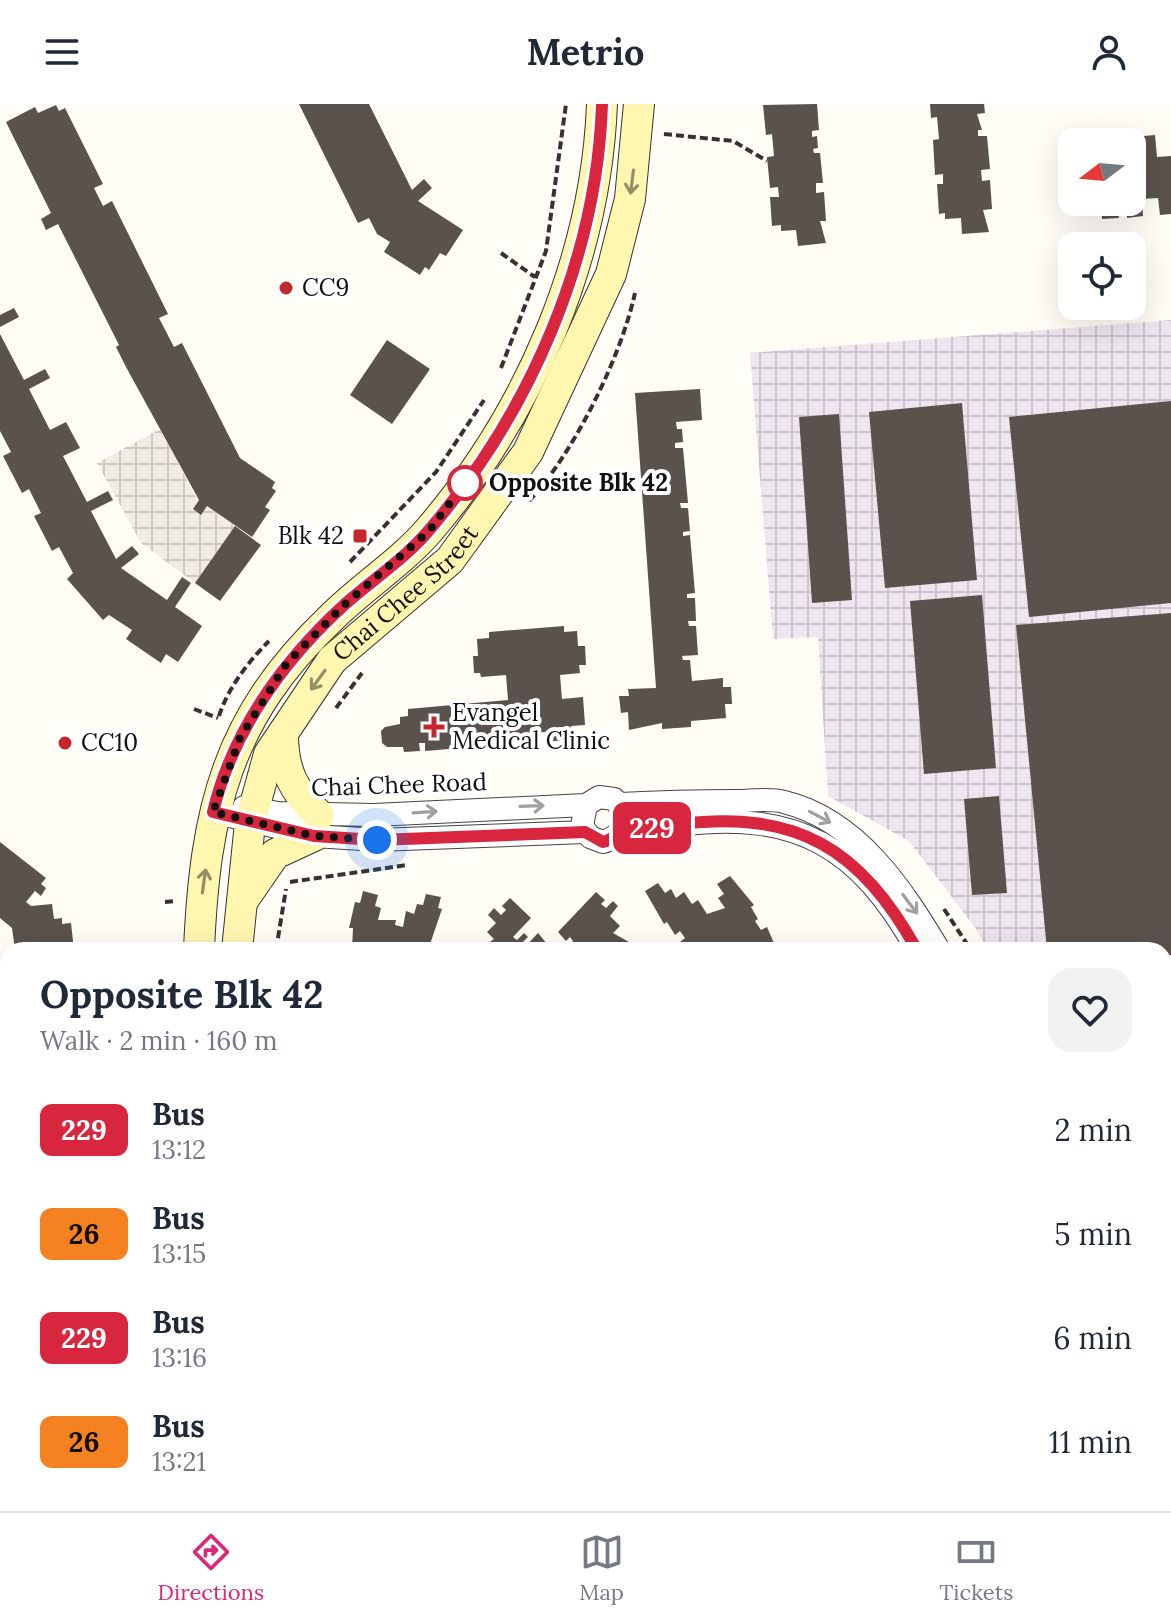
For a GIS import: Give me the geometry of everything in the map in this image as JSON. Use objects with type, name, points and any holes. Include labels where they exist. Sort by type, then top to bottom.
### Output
[{"type":"street","name":"Chai Chee Street","points":[[199,942],[201,900],[215,806],[240,738],[287,663],[343,606],[429,531],[492,444],[552,330],[578,254],[596,176],[602,104]]},
{"type":"street","name":"Chai Chee Street","points":[[237,942],[252,816],[269,754],[332,660],[450,560],[528,452],[611,274],[630,199],[639,104]]},
{"type":"street","points":[[239,908],[275,854],[317,826],[285,769],[283,732]]},
{"type":"street","name":"Chai Chee Road","points":[[317,826],[586,805],[599,797],[620,804],[783,801],[816,814],[845,831],[876,860],[918,914],[934,942]]},
{"type":"street","points":[[620,804],[625,818],[622,832]]},
{"type":"street","points":[[585,832],[581,819],[586,805]]},
{"type":"street","name":"Chai Chee Road","points":[[215,806],[252,816],[409,839],[585,832],[603,842],[622,832],[718,820],[751,821],[811,836],[841,854],[903,924],[913,942]]},
{"type":"path","points":[[496,381],[546,251],[566,104]]},
{"type":"path","points":[[657,133],[733,141],[767,161]]},
{"type":"path","points":[[501,253],[536,277]]},
{"type":"path","points":[[341,570],[436,472],[488,394]]},
{"type":"path","points":[[215,729],[224,701],[252,658],[274,636]]},
{"type":"path","points":[[194,709],[218,718]]},
{"type":"path","points":[[277,942],[280,913],[290,881]]},
{"type":"shaded area","points":[[1171,320],[1171,942],[983,942],[909,841],[828,796],[818,637],[773,639],[750,353]]},
{"type":"shaded area","points":[[160,429],[197,499],[235,526],[195,583],[141,543],[97,463]]},
{"type":"building","points":[[299,104],[369,104],[412,190],[424,179],[432,188],[418,201],[463,230],[446,256],[440,253],[429,270],[425,267],[420,275],[384,252],[390,242],[377,234],[369,218],[358,223]]},
{"type":"building","points":[[817,104],[819,130],[812,131],[812,137],[817,136],[818,148],[813,149],[814,153],[820,153],[823,183],[816,183],[816,193],[824,192],[826,221],[820,221],[826,243],[798,246],[796,230],[781,231],[781,225],[772,226],[770,197],[779,197],[778,187],[770,188],[767,157],[774,156],[772,134],[766,135],[763,105]]},
{"type":"building","points":[[930,104],[984,104],[985,113],[977,114],[982,130],[978,130],[978,136],[987,136],[990,169],[981,170],[982,181],[990,180],[992,209],[983,210],[989,232],[962,234],[961,218],[945,219],[945,213],[939,214],[937,184],[943,184],[943,174],[935,175],[933,140],[939,139],[937,117],[931,118]]},
{"type":"building","points":[[56,105],[59,111],[65,108],[103,184],[94,188],[103,206],[112,201],[168,314],[159,318],[174,347],[182,343],[240,458],[275,482],[272,488],[276,491],[265,507],[270,510],[252,537],[207,506],[201,515],[193,509],[199,500],[126,367],[116,347],[119,345],[58,224],[46,230],[41,219],[51,213],[6,122],[35,107],[38,113]]},
{"type":"building","points":[[1155,135],[1157,157],[1171,156],[1171,214],[1160,215],[1158,198],[1146,199],[1146,136]]},
{"type":"building","points":[[1102,216],[1119,218],[1102,219]]},
{"type":"building","points":[[14,308],[19,317],[0,327],[0,315]]},
{"type":"building","points":[[0,334],[24,380],[45,369],[50,378],[29,389],[50,430],[66,422],[80,448],[63,456],[87,502],[108,491],[113,500],[91,511],[116,559],[132,546],[139,554],[121,568],[167,600],[182,577],[191,583],[175,607],[202,626],[178,662],[166,654],[161,663],[126,639],[132,630],[109,615],[103,620],[67,579],[73,573],[59,547],[52,551],[34,516],[41,513],[29,489],[22,493],[3,456],[11,452],[0,431]]},
{"type":"building","points":[[387,340],[430,369],[392,424],[350,395]]},
{"type":"building","points":[[700,389],[702,420],[676,422],[677,429],[682,429],[683,442],[675,443],[675,448],[683,448],[688,503],[680,503],[681,508],[688,508],[690,531],[683,532],[683,536],[690,535],[695,593],[687,594],[687,598],[695,598],[696,621],[688,621],[689,626],[696,626],[698,655],[682,656],[683,660],[690,660],[692,681],[723,678],[723,687],[731,687],[732,704],[725,704],[726,718],[691,721],[691,727],[662,729],[662,723],[629,730],[628,712],[621,713],[619,696],[629,696],[628,689],[656,688],[635,393]]},
{"type":"building","points":[[1171,401],[1171,603],[1029,617],[1009,417]]},
{"type":"building","points":[[962,403],[977,580],[885,588],[869,412]]},
{"type":"building","points":[[839,414],[852,600],[812,603],[799,417]]},
{"type":"building","points":[[235,526],[261,545],[220,601],[195,583]]},
{"type":"building","points":[[982,595],[996,768],[924,774],[910,601]]},
{"type":"building","points":[[1171,613],[1171,942],[1046,942],[1016,625]]},
{"type":"building","points":[[564,626],[564,632],[577,631],[578,646],[585,646],[586,665],[579,665],[580,673],[560,675],[562,699],[583,697],[585,725],[571,726],[572,739],[546,742],[545,732],[535,733],[536,743],[508,745],[507,738],[501,739],[501,745],[479,747],[479,740],[473,741],[473,747],[425,751],[425,743],[419,743],[420,751],[404,752],[403,747],[387,747],[382,743],[381,731],[400,724],[400,717],[408,716],[408,709],[508,700],[506,675],[481,677],[480,673],[474,673],[473,656],[478,656],[477,639],[489,638],[489,632]]},
{"type":"building","points":[[999,796],[1007,893],[972,895],[964,799]]},
{"type":"building","points":[[0,842],[46,878],[41,884],[46,888],[41,896],[35,891],[26,902],[31,906],[52,904],[54,919],[62,918],[62,924],[71,923],[73,942],[14,942],[12,928],[0,918]]},
{"type":"building","points":[[730,876],[754,905],[751,907],[758,919],[755,921],[761,930],[767,927],[774,942],[680,942],[685,938],[680,931],[675,935],[667,922],[664,924],[645,891],[658,883],[665,893],[671,889],[676,898],[684,892],[692,904],[698,900],[707,914],[725,908],[718,898],[724,894],[717,884]]},
{"type":"building","points":[[363,891],[378,895],[375,906],[381,908],[378,920],[396,920],[395,925],[403,927],[406,911],[414,914],[417,904],[423,905],[426,894],[441,897],[438,908],[442,909],[431,942],[352,942],[353,928],[349,928],[355,902],[360,903]]},
{"type":"building","points":[[596,892],[605,900],[601,904],[606,908],[613,901],[618,906],[610,916],[620,926],[613,933],[629,942],[572,942],[570,937],[566,941],[558,932]]},
{"type":"building","points":[[510,898],[531,918],[513,937],[517,940],[524,933],[528,937],[523,942],[490,942],[494,939],[487,932],[496,923],[488,915],[494,908],[501,915],[506,910],[502,906]]},
{"type":"building","points":[[538,933],[545,942],[530,942]]},
{"type":"bus line","name":"229","points":[[602,104],[596,176],[578,254],[552,330],[519,397],[492,444],[429,531],[306,642],[267,689],[240,738],[213,812],[314,836],[377,840],[585,832],[603,842],[622,832],[718,820],[780,826],[811,836],[841,854],[903,924],[913,942]]},
{"type":"place","name":"CC9","points":[[286,288]]},
{"type":"place","name":"Opposite Blk 42","points":[[465,483]]},
{"type":"place","name":"Blk 42","points":[[360,536]]},
{"type":"place","name":"Evangel Medical Clinic","points":[[434,727]]},
{"type":"place","name":"CC10","points":[[65,743]]},
{"type":"route","points":[[377,840],[314,836],[213,812],[240,738],[267,689],[306,642],[429,531],[465,483]]}]
